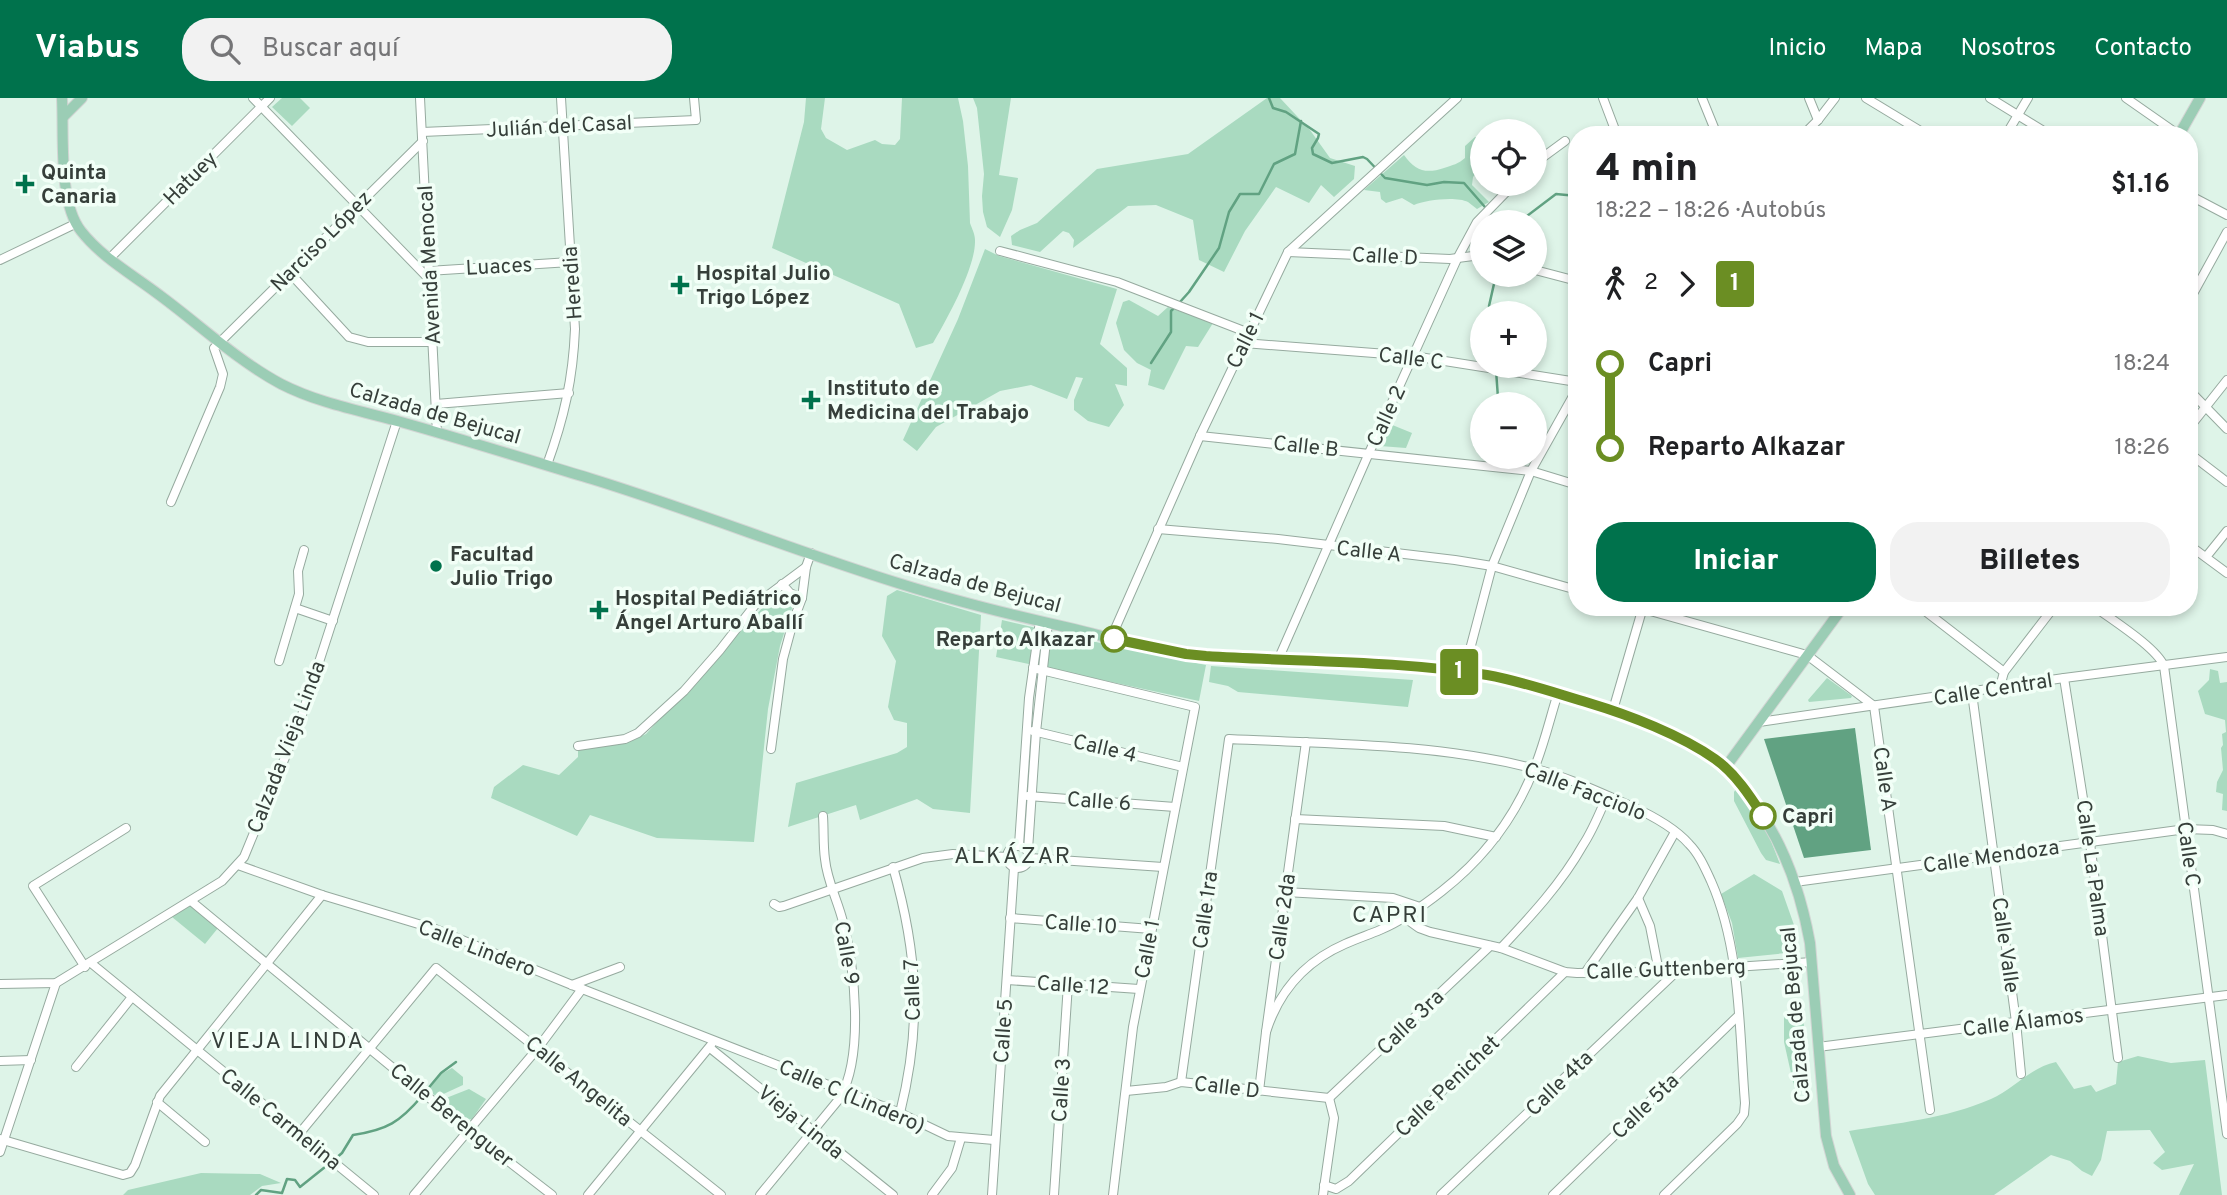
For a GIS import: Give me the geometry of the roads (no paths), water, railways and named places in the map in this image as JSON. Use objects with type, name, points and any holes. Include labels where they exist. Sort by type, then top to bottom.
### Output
[{"type":"main road","points":[[62,98],[67,202],[75,224]]},
{"type":"main road","points":[[63,117],[82,98]]},
{"type":"main road","points":[[2184,126],[2200,98]]},
{"type":"main road","name":"Calzada de Bejucal","points":[[75,224],[110,258],[220,341],[283,385],[326,401],[646,496],[933,594],[1186,654],[1390,664],[1499,678],[1613,710],[1696,748],[1725,768],[1763,816],[1795,882],[1804,912],[1812,961],[1829,1151],[1839,1177],[1850,1195]]},
{"type":"main road","points":[[1725,768],[1836,616]]},
{"type":"street","points":[[253,98],[357,206],[429,275]]},
{"type":"street","name":"Hatuey","points":[[110,258],[270,98]]},
{"type":"street","name":"Avenida Menocal","points":[[420,98],[437,433]]},
{"type":"street","name":"Heredia","points":[[547,465],[569,393],[575,329],[561,98]]},
{"type":"street","name":"Julián del Casal","points":[[423,137],[563,126],[695,120],[694,98]]},
{"type":"street","name":"Calle 1","points":[[1111,638],[1200,436],[1288,252],[1457,98]]},
{"type":"street","points":[[1603,98],[1614,126]]},
{"type":"street","points":[[1702,98],[1713,126]]},
{"type":"street","points":[[1809,98],[1818,120]]},
{"type":"street","points":[[1812,126],[1835,98]]},
{"type":"street","points":[[1866,98],[1912,126]]},
{"type":"street","points":[[1990,98],[2036,126]]},
{"type":"street","points":[[2011,126],[2028,98]]},
{"type":"street","points":[[2126,98],[2166,126]]},
{"type":"street","name":"Narciso López","points":[[220,341],[423,137]]},
{"type":"street","points":[[1547,154],[1565,141]]},
{"type":"street","name":"Calle 2","points":[[1278,660],[1458,259],[1477,222],[1504,196]]},
{"type":"street","points":[[2198,200],[2227,215]]},
{"type":"street","points":[[0,260],[75,224]]},
{"type":"street","points":[[2198,285],[2227,232]]},
{"type":"street","points":[[1000,251],[1116,282],[1250,332]]},
{"type":"street","name":"Calle D","points":[[1288,252],[1458,259],[1470,257]]},
{"type":"street","name":"Luaces","points":[[429,275],[570,262]]},
{"type":"street","points":[[289,272],[349,337],[368,342],[432,342]]},
{"type":"street","points":[[1547,273],[1568,279]]},
{"type":"street","points":[[171,502],[220,387],[223,374],[214,348],[220,341]]},
{"type":"street","name":"Calle C","points":[[1244,343],[1413,356],[1568,381]]},
{"type":"street","points":[[2198,416],[2227,380]]},
{"type":"street","points":[[436,404],[569,393]]},
{"type":"street","points":[[2198,399],[2227,429]]},
{"type":"street","points":[[1464,672],[1492,566],[1531,471],[1568,405]]},
{"type":"street","name":"Calzada Vieja Linda","points":[[56,983],[222,881],[238,865],[249,846],[300,721],[397,421]]},
{"type":"street","name":"Calle B","points":[[1200,436],[1531,471],[1568,482]]},
{"type":"street","points":[[2198,460],[2227,482]]},
{"type":"street","name":"Calle A","points":[[1158,529],[1455,560],[1492,566],[1568,587]]},
{"type":"street","points":[[2206,557],[2227,531]]},
{"type":"street","points":[[279,661],[299,594],[298,571],[304,550]]},
{"type":"street","points":[[2198,551],[2227,573]]},
{"type":"street","points":[[771,749],[783,659],[802,598],[806,566],[811,554]]},
{"type":"street","points":[[578,746],[625,739],[638,733],[684,691],[755,605],[806,566]]},
{"type":"street","points":[[782,584],[790,593],[802,598]]},
{"type":"street","points":[[295,608],[333,621]]},
{"type":"street","points":[[1613,710],[1638,616]]},
{"type":"street","points":[[1668,616],[1807,655],[1874,706]]},
{"type":"street","points":[[1932,616],[2004,672]]},
{"type":"street","points":[[2000,687],[2004,672],[2047,616]]},
{"type":"street","points":[[2107,616],[2161,658],[2164,666]]},
{"type":"street","points":[[1018,845],[1012,848],[1007,857],[1014,868],[1025,867],[1029,854],[1033,668],[1044,622]]},
{"type":"street","points":[[1018,845],[1022,796],[1042,671],[1044,622]]},
{"type":"street","name":"Calle Central","points":[[1759,722],[2227,657]]},
{"type":"street","name":"Calle C","points":[[2164,666],[2227,1133]]},
{"type":"street","points":[[1033,668],[1042,671]]},
{"type":"street","name":"Calle 1","points":[[1042,671],[1194,706],[1139,989],[1113,1195]]},
{"type":"street","name":"Calle La Palma","points":[[2064,678],[2090,843],[2118,1058]]},
{"type":"street","name":"Calle Valle","points":[[1972,692],[2017,1022],[2021,1074]]},
{"type":"street","points":[[1266,1032],[1272,1013],[1282,996],[1307,967],[1329,952],[1405,918],[1458,878],[1496,838],[1535,768],[1558,693]]},
{"type":"street","name":"Calle A","points":[[1874,706],[1930,1110]]},
{"type":"street","name":"Calle 4","points":[[1031,731],[1183,767]]},
{"type":"street","name":"Calle Facciolo","points":[[1229,739],[1429,749],[1535,768],[1647,813],[1691,846],[1716,893],[1728,932],[1734,968],[1745,1103],[1741,1119],[1664,1195]]},
{"type":"street","name":"Calle 1ra","points":[[1181,1082],[1229,739]]},
{"type":"street","name":"Calle 2da","points":[[1259,1091],[1306,743]]},
{"type":"street","name":"Calle 6","points":[[1022,796],[1175,807]]},
{"type":"street","points":[[1501,948],[1553,890],[1573,862],[1607,796]]},
{"type":"street","name":"Calle 9","points":[[824,816],[825,858],[848,941],[854,993],[854,1045],[844,1091]]},
{"type":"street","points":[[1295,819],[1444,826],[1496,838]]},
{"type":"street","name":"Calle Carmelina","points":[[126,828],[33,886],[88,965],[132,997],[374,1195]]},
{"type":"street","name":"Calle Mendoza","points":[[1795,882],[2186,829],[2213,830],[2227,834]]},
{"type":"street","points":[[1584,973],[1638,898],[1675,832]]},
{"type":"street","points":[[1018,845],[1029,854],[1163,867]]},
{"type":"street","points":[[774,904],[784,906],[892,867],[937,855],[1007,857]]},
{"type":"street","name":"Calle Lindero","points":[[238,865],[322,895],[435,929],[711,1043]]},
{"type":"street","name":"Calle 7","points":[[892,867],[903,906],[914,971],[915,1016],[912,1052],[900,1113]]},
{"type":"street","name":"Calle 5","points":[[992,1195],[1014,868]]},
{"type":"street","points":[[1285,892],[1393,898],[1420,907]]},
{"type":"street","points":[[2,1139],[123,1175],[128,1174],[135,1165],[157,1102],[322,895]]},
{"type":"street","points":[[1638,898],[1650,926],[1659,972]]},
{"type":"street","name":"Calle Berenguer","points":[[191,901],[468,1130],[552,1195]]},
{"type":"street","name":"Calle 10","points":[[1010,918],[1151,929]]},
{"type":"street","name":"Calle Guttenberg","points":[[1405,918],[1430,932],[1501,948],[1565,972],[1659,972],[1812,961]]},
{"type":"street","name":"Calle 3ra","points":[[1329,1098],[1490,946]]},
{"type":"street","points":[[572,985],[620,967]]},
{"type":"street","name":"Calle Angelita","points":[[369,1048],[436,968],[722,1195]]},
{"type":"street","name":"Calle 4ta","points":[[1441,1195],[1677,971]]},
{"type":"street","name":"Calle Penichet","points":[[1324,1185],[1336,1189],[1349,1181],[1565,972]]},
{"type":"street","name":"Calle 12","points":[[1007,980],[1139,989]]},
{"type":"street","points":[[0,984],[56,983],[2,1139],[0,1152]]},
{"type":"street","name":"Calle 3","points":[[1054,1195],[1068,985]]},
{"type":"street","points":[[414,1195],[538,1048],[582,989]]},
{"type":"street","name":"Calle Álamos","points":[[1818,1047],[2227,995]]},
{"type":"street","points":[[76,1066],[132,997]]},
{"type":"street","name":"Calle 5ta","points":[[1553,1195],[1738,1016]]},
{"type":"street","points":[[588,1195],[711,1043]]},
{"type":"street","name":"Calle C (Lindero)","points":[[711,1043],[900,1113],[942,1135],[994,1140]]},
{"type":"street","name":"Vieja Linda","points":[[711,1043],[812,1131],[893,1195]]},
{"type":"street","points":[[299,1134],[369,1048]]},
{"type":"street","points":[[0,1061],[31,1060]]},
{"type":"street","name":"Calle D","points":[[1126,1091],[1166,1087],[1181,1082],[1329,1098]]},
{"type":"street","points":[[760,1195],[844,1091]]},
{"type":"street","points":[[1323,1195],[1334,1118],[1329,1098]]},
{"type":"street","points":[[157,1102],[205,1142]]},
{"type":"street","points":[[932,1195],[951,1168],[961,1138]]},
{"type":"waterway","points":[[1269,98],[1273,108],[1286,112],[1319,134],[1312,148],[1313,154],[1332,163],[1363,157],[1385,178],[1427,185],[1464,183],[1488,210]]},
{"type":"waterway","points":[[1180,302],[1219,248],[1229,212],[1240,194],[1259,194],[1274,164],[1295,154],[1301,121]]},
{"type":"waterway","points":[[1535,210],[1556,194],[1568,195]]},
{"type":"waterway","points":[[1490,301],[1493,287]]},
{"type":"waterway","points":[[1151,363],[1171,332],[1171,311],[1175,307]]},
{"type":"waterway","points":[[1497,378],[1498,392]]},
{"type":"waterway","points":[[426,1091],[441,1073],[456,1062]]},
{"type":"waterway","points":[[335,1159],[353,1135],[392,1123],[422,1096]]},
{"type":"waterway","points":[[256,1195],[261,1190],[282,1193],[287,1179],[295,1180],[300,1187],[330,1163]]},
{"type":"place","name":"Quinta Canaria","points":[[25,184]]},
{"type":"place","name":"Hospital Julio Trigo López","points":[[680,285]]},
{"type":"place","name":"Instituto de Medicina del Trabajo","points":[[811,400]]},
{"type":"place","name":"Facultad Julio Trigo","points":[[436,566]]},
{"type":"place","name":"Hospital Pediátrico Ángel Arturo Aballí","points":[[599,610]]},
{"type":"place","name":"Reparto Alkazar","points":[[1114,639]]},
{"type":"place","name":"Capri","points":[[1763,816]]},
{"type":"district","name":"ALKÁZAR","points":[[1013,855]]},
{"type":"district","name":"CAPRI","points":[[1390,914]]},
{"type":"district","name":"VIEJA LINDA","points":[[288,1040]]}]
